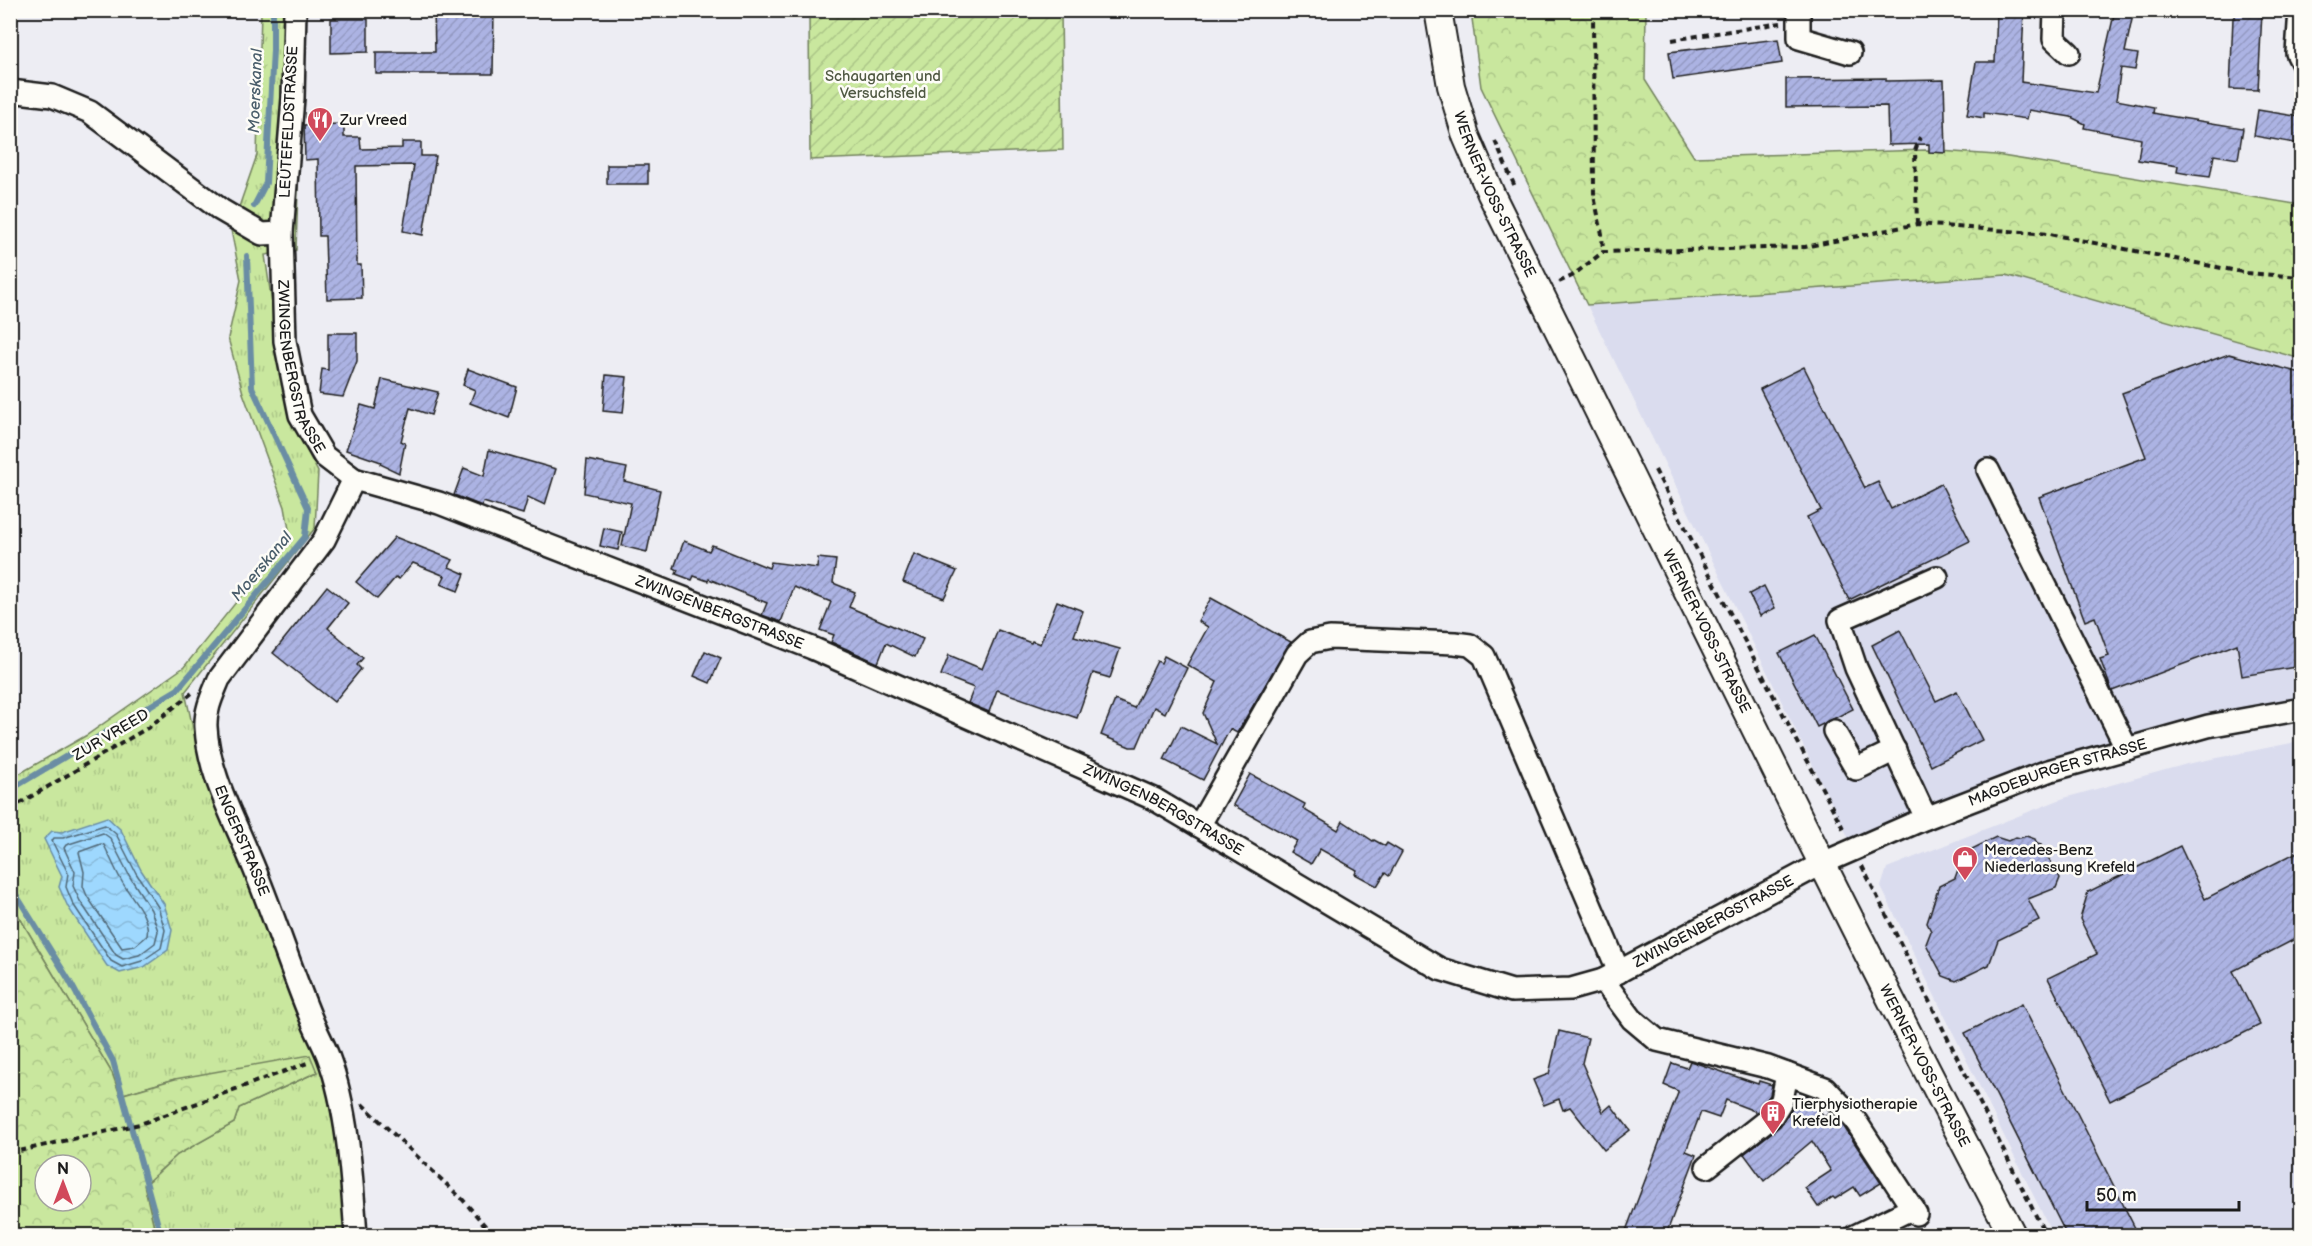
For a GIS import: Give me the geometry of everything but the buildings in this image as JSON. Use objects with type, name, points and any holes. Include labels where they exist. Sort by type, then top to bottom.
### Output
[{"type":"main road","name":"WERNER-VOSS-STRASSE","points":[[1438,10],[1450,86],[1466,136],[1491,194],[1823,863],[2013,1236]]},
{"type":"street","name":"LEUTEFELDSTRASSE","points":[[282,233],[292,110],[295,10]]},
{"type":"street","points":[[2055,10],[2054,39],[2069,53]]},
{"type":"street","points":[[2300,10],[2297,53],[2301,63]]},
{"type":"street","points":[[1799,16],[1799,38],[1850,53]]},
{"type":"street","points":[[10,92],[52,96],[90,112],[221,210],[262,234],[282,233]]},
{"type":"street","name":"ZWINGENBERGSTRASSE","points":[[282,233],[285,341],[300,415],[324,456],[354,479],[439,503],[812,648],[1154,799],[1440,969],[1512,991],[1571,988],[1611,976],[1823,863]]},
{"type":"street","points":[[1988,470],[2127,749]]},
{"type":"street","name":"ENGERSTRASSE","points":[[354,479],[324,540],[219,679],[210,699],[206,725],[210,756],[311,1020],[328,1056],[339,1093],[352,1186],[356,1236]]},
{"type":"street","points":[[1926,818],[1856,669],[1840,620],[1937,577]]},
{"type":"street","points":[[1199,826],[1263,712],[1304,646],[1316,639],[1330,638],[1470,645],[1484,656],[1611,976],[1632,1019],[1658,1040],[1768,1067],[1825,1088],[1855,1120],[1915,1211],[1855,1236]]},
{"type":"street","name":"MAGDEBURGER STRASSE","points":[[1823,863],[1926,818],[2048,771],[2208,726],[2301,709]]},
{"type":"street","points":[[1834,731],[1856,769],[1895,750]]},
{"type":"street","points":[[1707,1167],[1772,1116],[1782,1100],[1787,1074]]},
{"type":"path","points":[[1593,10],[1594,196],[1602,234],[1603,252]]},
{"type":"path","points":[[1672,40],[1799,16]]},
{"type":"path","points":[[1493,136],[1520,199]]},
{"type":"path","points":[[1917,224],[1915,151],[1920,137]]},
{"type":"path","points":[[1562,293],[1557,283],[1572,276],[1603,252],[1805,247],[1917,224],[2049,234],[2247,273],[2301,277]]},
{"type":"path","points":[[1650,461],[1854,849],[2046,1236]]},
{"type":"path","name":"ZUR VREED","points":[[10,809],[149,727],[181,703],[208,678],[219,679]]},
{"type":"path","points":[[10,1154],[124,1129],[328,1056]]},
{"type":"path","points":[[339,1093],[351,1093],[463,1200],[494,1236]]},
{"type":"shaded area","points":[[2006,275],[2301,358],[2301,709],[2208,726],[1854,849],[1587,305]]},
{"type":"shaded area","points":[[2301,741],[2302,1221],[2292,1235],[2053,1235],[1881,887],[1887,868],[2064,798],[2187,764]]},
{"type":"green space","points":[[261,11],[304,11],[296,250],[265,255],[288,415],[318,472],[315,528],[185,692],[199,756],[323,1072],[346,1190],[350,1235],[156,1235],[144,1186],[177,1155],[234,1123],[239,1108],[317,1072],[175,1079],[120,1095],[112,1073],[11,903],[10,779],[87,735],[184,667],[290,535],[285,507],[243,393],[228,338],[241,280],[231,230],[257,155]]},
{"type":"green space","name":"Schaugarten und Versuchsfeld","points":[[809,11],[1061,11],[1063,150],[810,160]]},
{"type":"green space","points":[[1471,11],[1646,11],[1645,80],[1694,157],[1926,150],[1996,155],[2301,205],[2301,359],[2006,275],[1587,305],[1481,87]]},
{"type":"green space","points":[[11,903],[112,1073],[120,1095],[175,1079],[310,1055],[317,1072],[239,1108],[234,1123],[177,1155],[144,1185],[156,1235],[11,1235]]},
{"type":"water","points":[[107,817],[121,830],[141,870],[164,904],[172,930],[168,950],[144,967],[120,973],[107,966],[68,907],[59,887],[62,876],[44,839],[52,831],[62,832]]},
{"type":"waterway","name":"Moerskanal","points":[[254,206],[266,183],[273,10]]},
{"type":"waterway","name":"Moerskanal","points":[[10,790],[178,689],[305,537],[308,508],[252,387],[247,256]]},
{"type":"waterway","points":[[10,885],[69,980],[113,1061],[161,1236]]},
{"type":"place","name":"Zur Vreed","points":[[320,143]]},
{"type":"place","name":"Mercedes-Benz Niederlassung Krefeld","points":[[1965,882]]},
{"type":"place","name":"Tierphysiotherapie Krefeld","points":[[1773,1136]]}]
